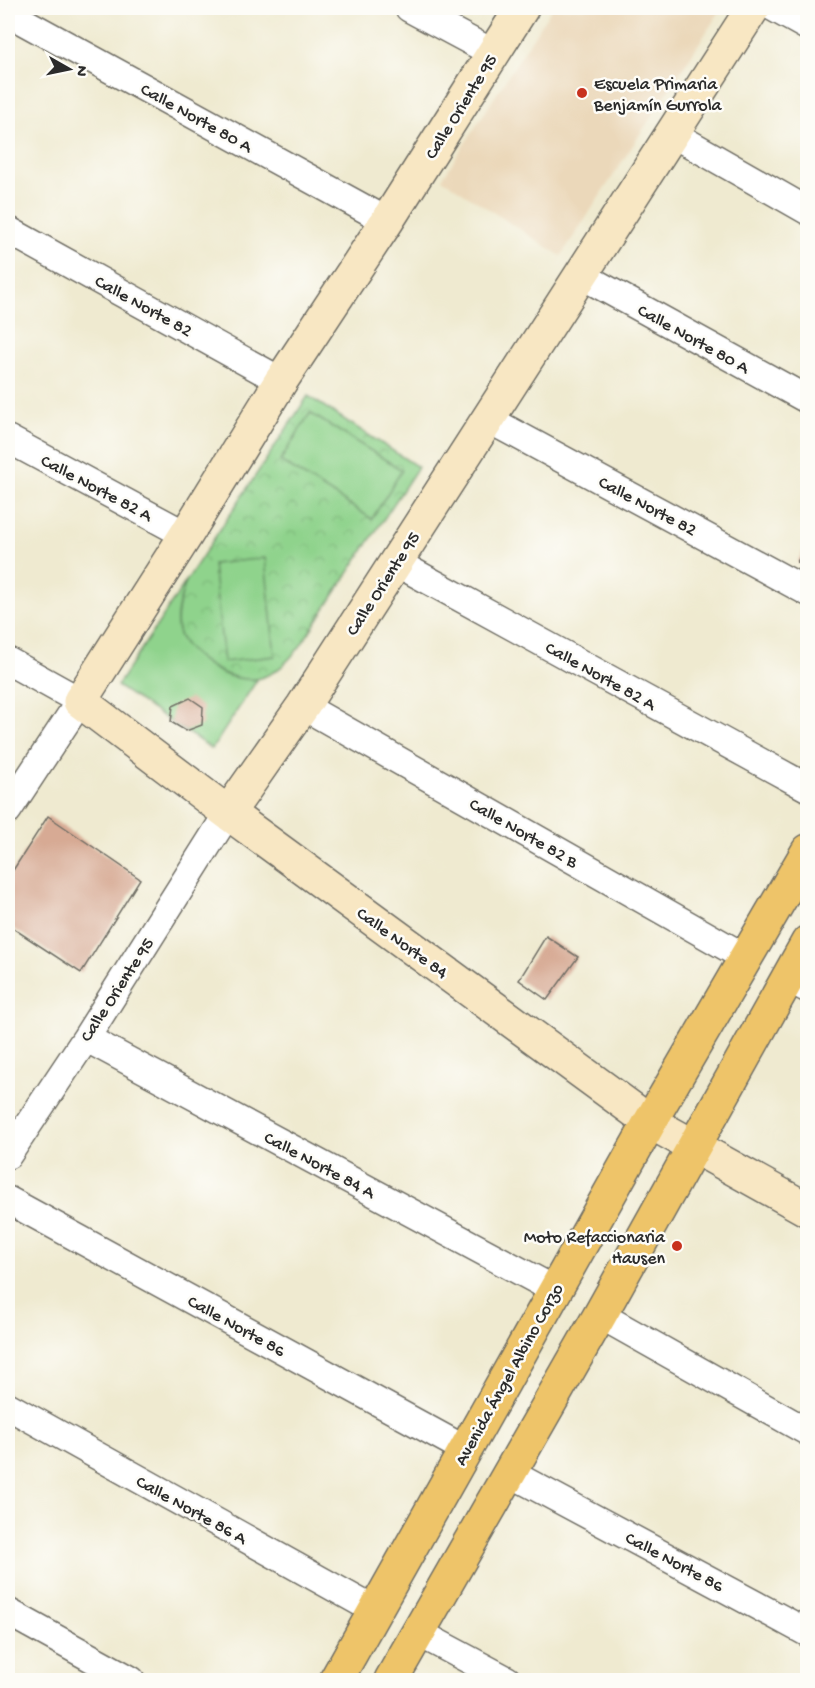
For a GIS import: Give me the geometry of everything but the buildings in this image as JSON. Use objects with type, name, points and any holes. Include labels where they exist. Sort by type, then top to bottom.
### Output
[{"type":"main road","name":"Avenida Ángel Albino Corzo","points":[[336,1680],[650,1122],[807,851]]},
{"type":"main road","points":[[392,1680],[693,1147],[797,984],[807,942]]},
{"type":"street","points":[[409,8],[493,53]]},
{"type":"street","name":"Calle Oriente 95","points":[[8,810],[80,701],[281,381],[387,221],[522,8]]},
{"type":"street","name":"Calle Oriente 95","points":[[8,1155],[86,1038],[228,813],[303,706],[753,8]]},
{"type":"street","points":[[774,8],[807,27]]},
{"type":"street","name":"Calle Norte 80 A","points":[[8,13],[387,221]]},
{"type":"street","points":[[671,133],[807,211]]},
{"type":"street","name":"Calle Norte 82","points":[[8,230],[281,381]]},
{"type":"street","name":"Calle Norte 80 A","points":[[580,275],[807,400]]},
{"type":"street","name":"Calle Norte 82","points":[[488,419],[807,592]]},
{"type":"street","name":"Calle Norte 82 A","points":[[8,439],[186,535]]},
{"type":"street","name":"Calle Norte 82 A","points":[[395,562],[807,788]]},
{"type":"street","name":"Calle Norte 84","points":[[8,662],[80,701],[228,813],[650,1122],[807,1209]]},
{"type":"street","name":"Calle Norte 82 B","points":[[303,706],[746,958]]},
{"type":"street","name":"Calle Norte 84 A","points":[[86,1038],[555,1290]]},
{"type":"street","name":"Calle Norte 86","points":[[8,1200],[466,1450]]},
{"type":"street","points":[[600,1315],[807,1432]]},
{"type":"street","name":"Calle Norte 86 A","points":[[8,1406],[376,1611]]},
{"type":"street","name":"Calle Norte 86","points":[[510,1473],[807,1633]]},
{"type":"street","points":[[8,1612],[131,1680]]},
{"type":"street","points":[[419,1633],[507,1680]]},
{"type":"shaded area","name":"Escuela Primaria Benjamín Gurrola","points":[[552,8],[722,8],[561,256],[442,179]]},
{"type":"green space","points":[[308,396],[418,467],[291,658],[267,676],[250,680],[237,678],[224,674],[200,659],[182,641],[177,624],[180,599],[186,581]]},
{"type":"green space","points":[[310,413],[402,470],[372,519],[280,461]]},
{"type":"green space","points":[[265,558],[275,656],[224,662],[213,564]]},
{"type":"green space","points":[[186,581],[177,618],[178,631],[185,645],[199,658],[222,673],[236,678],[257,680],[212,749],[117,686]]},
{"type":"place","name":"Escuela Primaria Benjamín Gurrola","points":[[582,93]]},
{"type":"place","name":"Moto Refaccionaria Hausen","points":[[677,1246]]}]
